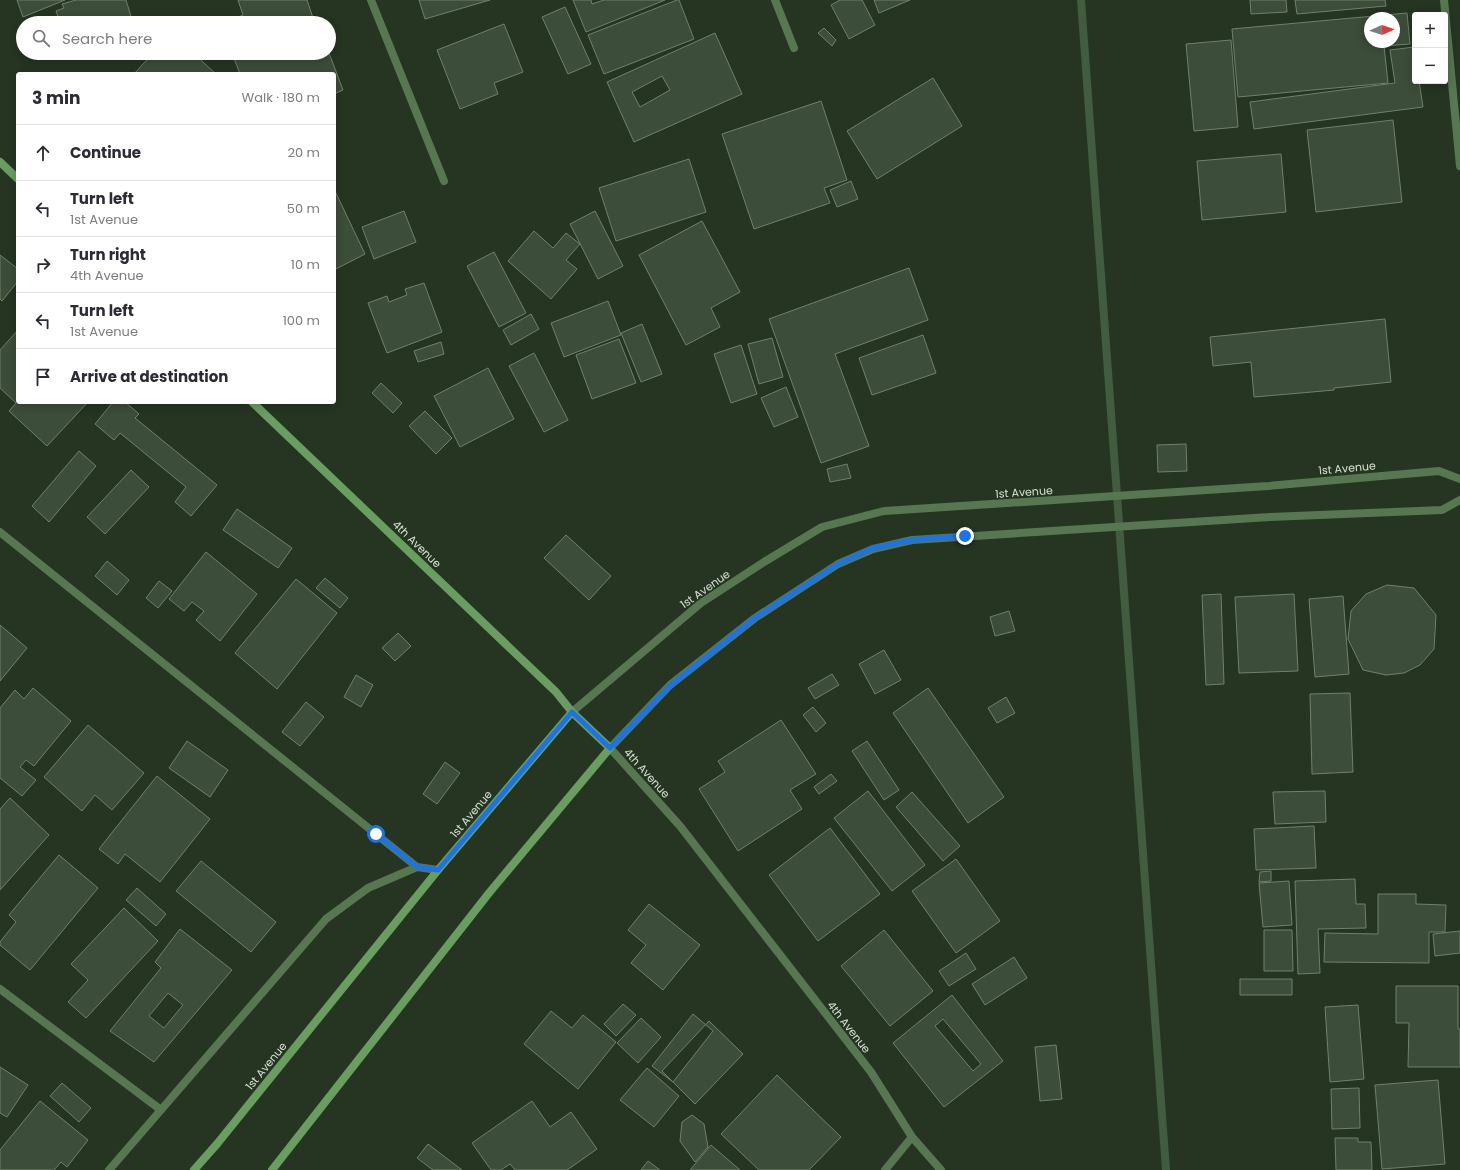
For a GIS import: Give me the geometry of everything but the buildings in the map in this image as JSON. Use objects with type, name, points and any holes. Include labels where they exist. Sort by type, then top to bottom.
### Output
[{"type":"main road","points":[[0,162],[16,177]]},
{"type":"main road","name":"4th Avenue","points":[[254,404],[556,692],[572,712],[610,748]]},
{"type":"main road","name":"1st Avenue","points":[[194,1170],[217,1144],[438,870],[572,712]]},
{"type":"main road","points":[[272,1170],[489,893],[610,748]]},
{"type":"street","points":[[371,0],[444,181]]},
{"type":"street","points":[[775,0],[794,48]]},
{"type":"street","points":[[1444,0],[1460,166]]},
{"type":"street","name":"1st Avenue","points":[[572,712],[701,603],[822,527],[884,512],[1268,486],[1439,471],[1460,479]]},
{"type":"street","points":[[610,748],[676,681],[755,618],[838,564],[873,548],[912,540],[965,536],[1270,517],[1442,510],[1460,500]]},
{"type":"street","points":[[0,532],[417,867],[438,870]]},
{"type":"street","name":"4th Avenue","points":[[610,748],[680,826],[695,845],[870,1072],[912,1137],[941,1170]]},
{"type":"street","points":[[109,1170],[326,919],[368,888],[417,867]]},
{"type":"street","points":[[0,989],[160,1110]]},
{"type":"street","points":[[885,1170],[912,1137]]},
{"type":"waterway","points":[[1081,0],[1166,1170]]},
{"type":"route","points":[[376,834],[417,867],[438,870],[572,712],[610,748],[670,686],[755,618],[838,564],[873,548],[912,540],[965,536]]}]
